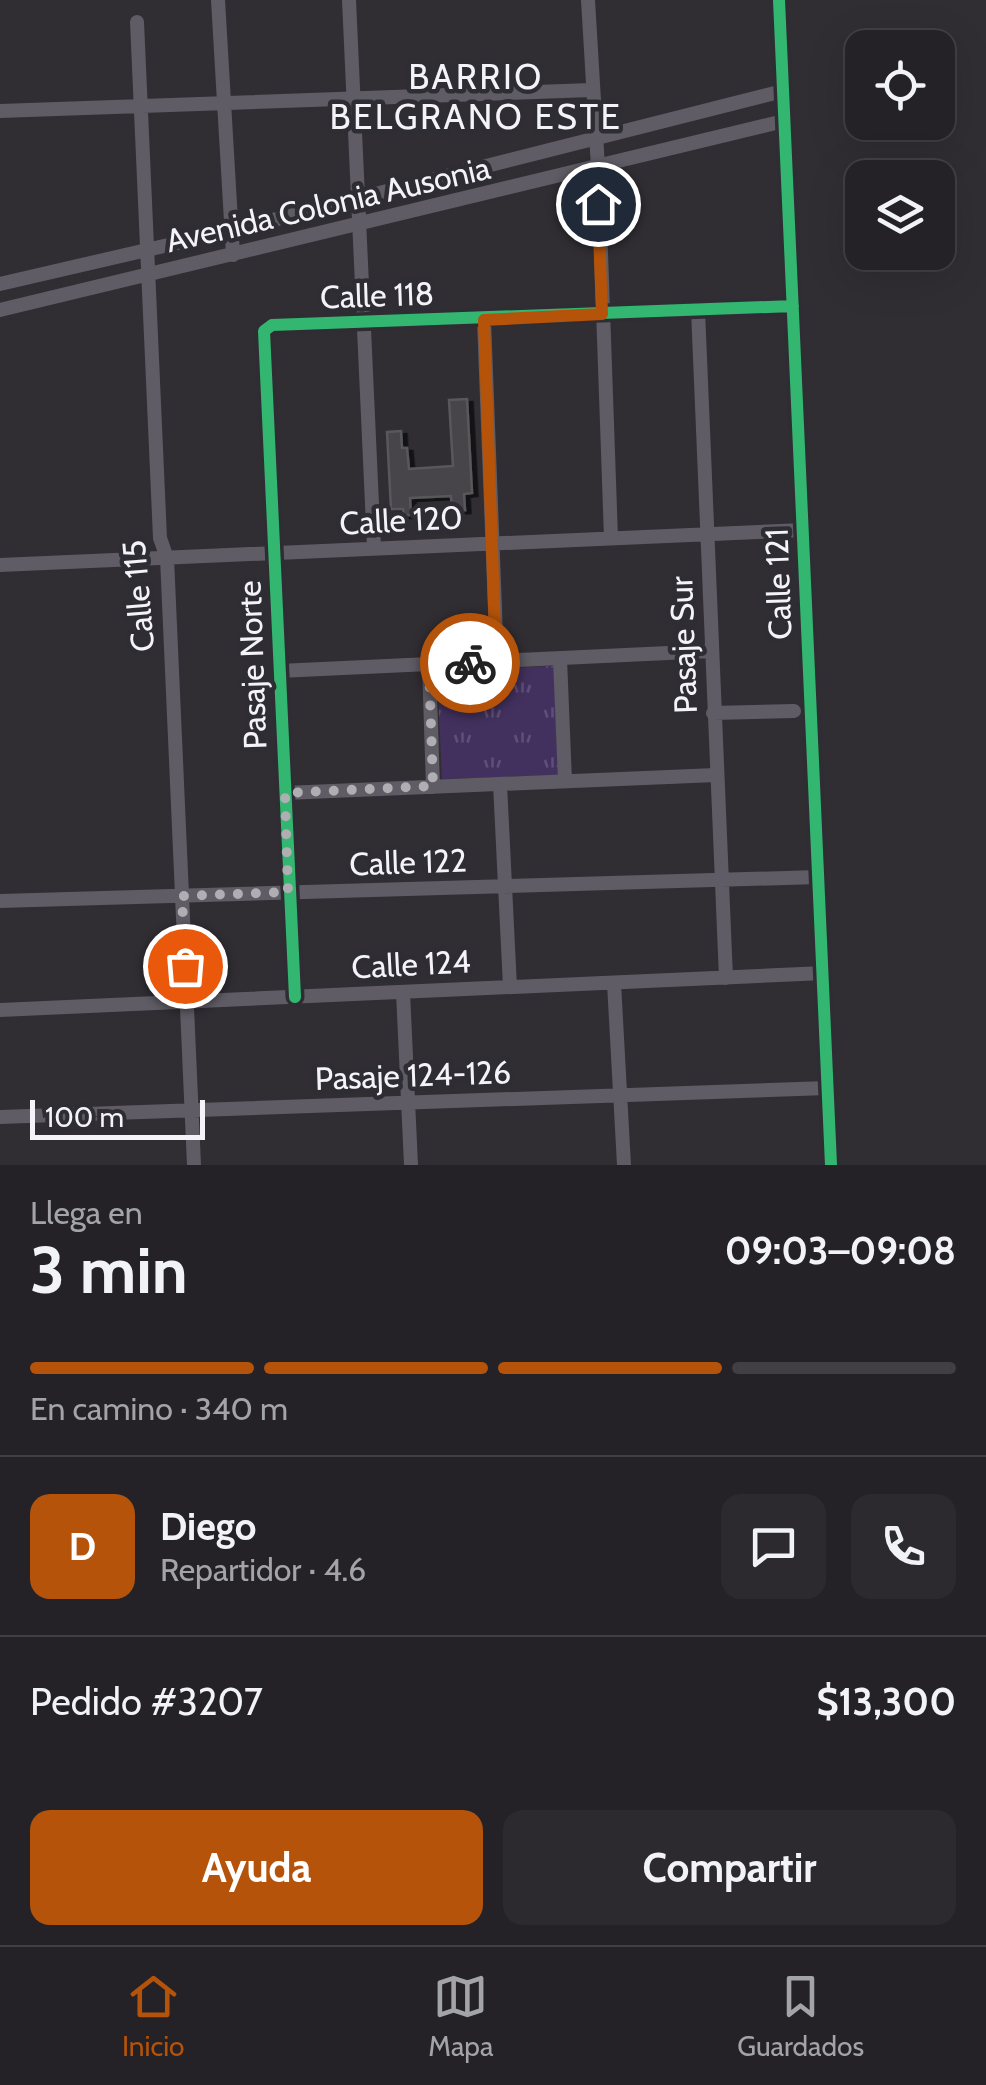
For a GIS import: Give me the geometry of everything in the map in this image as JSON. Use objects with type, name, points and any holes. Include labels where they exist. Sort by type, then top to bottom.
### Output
[{"type":"street","points":[[218,0],[234,255]]},
{"type":"street","points":[[349,0],[374,548]]},
{"type":"street","points":[[588,0],[611,538]]},
{"type":"street","name":"Calle 121","points":[[779,0],[831,1165]]},
{"type":"street","name":"Calle 115","points":[[137,22],[160,538],[167,558],[194,1165]]},
{"type":"street","points":[[0,111],[592,90]]},
{"type":"street","name":"Avenida Colonia Ausonia","points":[[0,284],[233,230],[783,90]]},
{"type":"street","name":"Avenida Colonia Ausonia","points":[[0,310],[784,122]]},
{"type":"street","name":"Calle 118","points":[[264,331],[272,325],[792,306]]},
{"type":"street","name":"Pasaje Sur","points":[[698,310],[726,978]]},
{"type":"street","points":[[484,320],[496,662]]},
{"type":"street","name":"Pasaje Norte","points":[[264,331],[295,997]]},
{"type":"street","name":"Calle 120","points":[[0,565],[804,530]]},
{"type":"street","points":[[279,672],[711,650]]},
{"type":"street","points":[[560,658],[565,781]]},
{"type":"street","points":[[429,665],[433,786]]},
{"type":"street","points":[[714,713],[794,711]]},
{"type":"street","points":[[285,793],[716,775]]},
{"type":"street","points":[[500,784],[510,987]]},
{"type":"street","name":"Calle 122","points":[[0,901],[818,877]]},
{"type":"street","name":"Calle 124","points":[[0,1010],[824,973]]},
{"type":"street","points":[[614,983],[624,1165]]},
{"type":"street","points":[[403,992],[411,1165]]},
{"type":"street","name":"Pasaje 124-126","points":[[0,1117],[827,1088]]},
{"type":"green space","points":[[554,666],[558,775],[442,779],[437,671]]},
{"type":"building","points":[[467,399],[472,493],[464,494],[465,510],[452,511],[451,496],[410,498],[411,515],[404,515],[403,509],[391,509],[387,432],[401,431],[409,469],[453,466],[449,400]]},
{"type":"cycle path","points":[[779,0],[831,1165]]},
{"type":"cycle path","points":[[295,997],[264,331],[272,325],[793,306]]},
{"type":"way so far","points":[[185,966],[182,896],[288,892],[285,793],[433,786],[429,665],[470,663]]},
{"type":"district","name":"BARRIO BELGRANO ESTE","points":[[476,96]]},
{"type":"route","points":[[470,663],[496,662],[484,320],[602,314],[598,204]]}]
